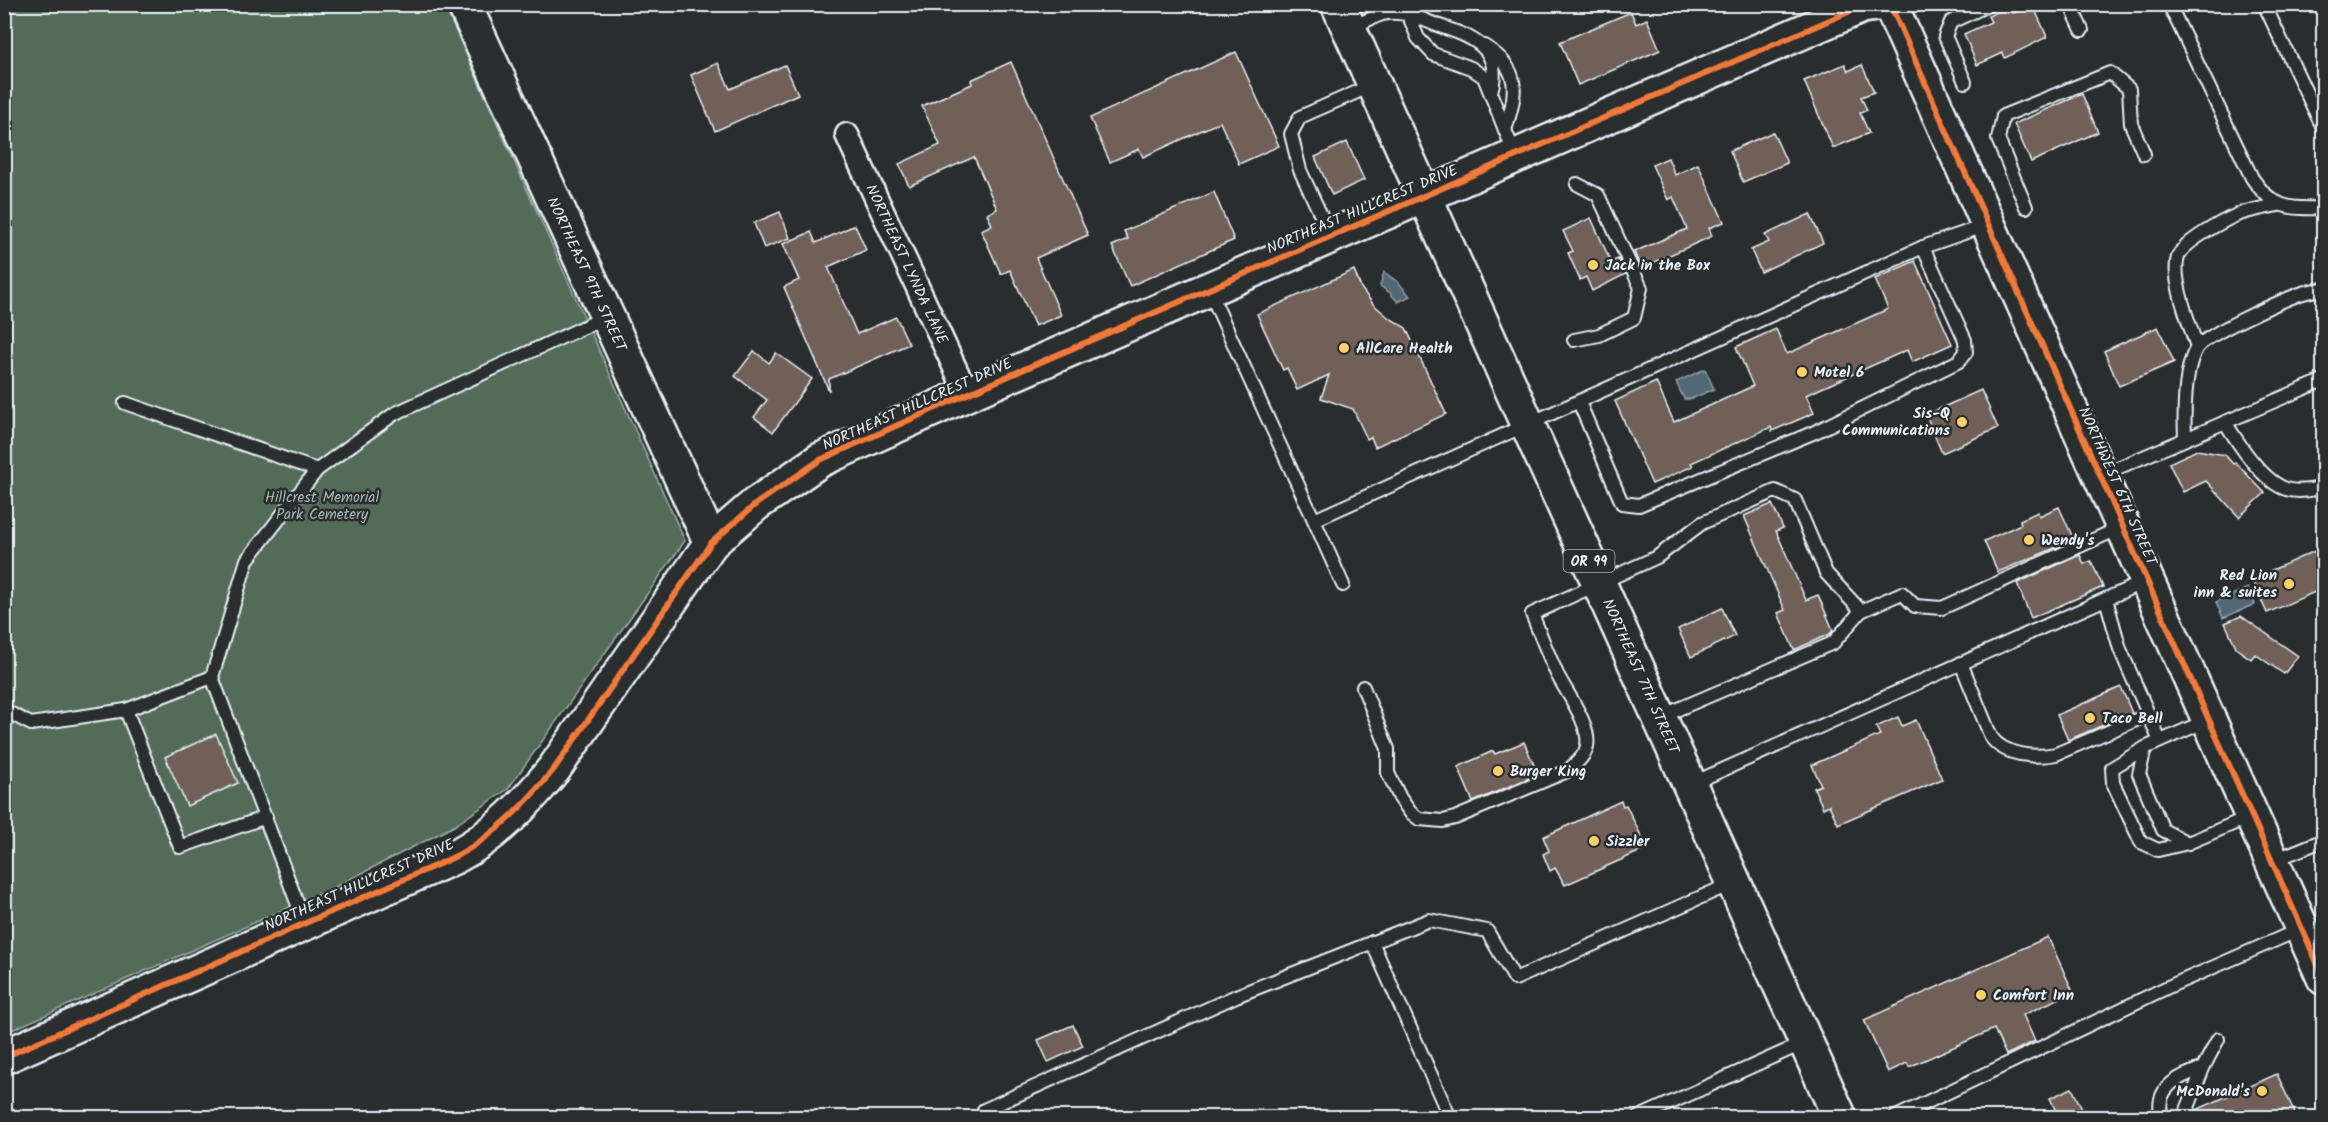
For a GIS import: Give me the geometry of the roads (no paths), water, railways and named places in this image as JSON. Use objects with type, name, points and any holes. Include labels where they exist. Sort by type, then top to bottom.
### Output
[{"type":"main road","name":"NORTHEAST 9TH STREET","points":[[464,4],[711,543]]},
{"type":"main road","name":"NORTHEAST HILLCREST DRIVE","points":[[4,1057],[460,854],[508,819],[530,798],[554,769],[711,543],[756,504],[820,460],[1424,195],[1510,143],[1862,6],[1878,4]]},
{"type":"main road","name":"NORTHWEST 6TH STREET","points":[[1890,4],[2271,861],[2315,951]]},
{"type":"main road","name":"NORTHEAST 7TH STREET","points":[[1344,17],[1840,1118]]},
{"type":"street","name":"NORTHEAST LYNDA LANE","points":[[847,135],[967,394]]},
{"type":"lane","points":[[1965,82],[1945,36],[1951,22],[1990,4]]},
{"type":"lane","points":[[2070,4],[2082,30]]},
{"type":"lane","points":[[2169,4],[2252,178],[2262,192],[2278,205],[2293,209],[2324,208]]},
{"type":"lane","points":[[2264,4],[2324,130]]},
{"type":"lane","points":[[1344,17],[1387,13],[1408,14],[1462,34],[1500,55],[1511,70],[1514,81],[1510,143]]},
{"type":"lane","points":[[1408,14],[1418,38],[1433,54],[1471,68],[1484,78],[1510,143]]},
{"type":"lane","points":[[1482,44],[1494,64],[1495,79],[1491,92]]},
{"type":"lane","points":[[2026,207],[1998,138],[2003,116],[2110,73],[2130,89],[2131,124],[2144,154]]},
{"type":"lane","points":[[1331,236],[1300,170],[1291,134],[1300,117],[1374,84]]},
{"type":"lane","points":[[1574,340],[1599,335],[1634,318],[1641,288],[1598,195],[1577,184]]},
{"type":"lane","points":[[2197,347],[2179,285],[2178,258],[2184,248],[2196,239],[2237,215],[2278,205]]},
{"type":"lane","points":[[1314,520],[1923,247],[1988,225]]},
{"type":"lane","points":[[1579,402],[1622,503],[1639,505],[1815,432],[1959,362],[1966,352],[1965,340],[1923,247]]},
{"type":"lane","points":[[1208,289],[1343,585]]},
{"type":"lane","points":[[2185,439],[2184,404],[2191,362],[2197,347],[2223,330],[2298,294],[2324,289]]},
{"type":"lane","points":[[305,922],[212,677],[247,560],[317,470],[394,414],[606,317]]},
{"type":"lane","points":[[2100,476],[2324,380]]},
{"type":"lane","points":[[125,403],[317,470]]},
{"type":"lane","points":[[2225,422],[2240,445],[2269,480],[2284,489],[2296,491],[2324,487]]},
{"type":"lane","points":[[1363,687],[1388,749],[1388,773],[1400,798],[1410,812],[1419,819],[1443,821],[1567,771],[1580,760],[1587,746],[1587,736],[1577,710],[1557,674],[1532,614],[1657,557],[1702,523],[1775,491],[1795,500],[1826,573],[1861,611]]},
{"type":"lane","points":[[1659,717],[1833,643],[1861,611],[1902,593],[1915,606],[1942,608],[2123,527]]},
{"type":"lane","points":[[1690,784],[2147,580]]},
{"type":"lane","points":[[2106,598],[2120,649],[2160,741]]},
{"type":"lane","points":[[1961,663],[1994,741],[2012,751],[2044,756],[2069,750],[2148,715]]},
{"type":"lane","points":[[4,710],[31,724],[126,710],[212,677]]},
{"type":"lane","points":[[126,710],[180,847],[266,817]]},
{"type":"lane","points":[[2209,720],[2145,748],[2112,768],[2113,783],[2141,842],[2158,850],[2188,843],[2252,816]]},
{"type":"lane","points":[[2145,748],[2139,774],[2163,830],[2188,843]]},
{"type":"lane","points":[[2271,861],[2324,840]]},
{"type":"lane","points":[[983,1118],[984,1110],[1215,1006],[1429,920],[1487,931],[1515,979],[1734,883]]},
{"type":"lane","points":[[1372,942],[1450,1118]]},
{"type":"lane","points":[[1894,1118],[2168,987],[2315,951]]},
{"type":"lane","points":[[2184,1118],[2203,1068],[2218,1039]]},
{"type":"lane","points":[[1637,1118],[1806,1042]]},
{"type":"lane","points":[[2162,1118],[2160,1112],[2163,1091],[2168,1085],[2185,1075],[2203,1068]]},
{"type":"water","points":[[1384,272],[1399,283],[1410,296],[1398,302],[1380,286]]},
{"type":"water","points":[[1705,369],[1714,389],[1691,399],[1684,399],[1676,382]]},
{"type":"water","points":[[2248,588],[2255,604],[2223,618],[2216,602]]},
{"type":"place","name":"Jack in the Box","points":[[1593,265]]},
{"type":"place","name":"AllCare Health","points":[[1344,348]]},
{"type":"place","name":"Motel 6","points":[[1802,372]]},
{"type":"place","name":"Sis-Q Communications","points":[[1962,422]]},
{"type":"place","name":"Wendy's","points":[[2029,540]]},
{"type":"place","name":"Red Lion inn & suites","points":[[2289,584]]},
{"type":"place","name":"Taco Bell","points":[[2090,718]]},
{"type":"place","name":"Burger King","points":[[1498,771]]},
{"type":"place","name":"Sizzler","points":[[1594,841]]},
{"type":"place","name":"Comfort Inn","points":[[1981,995]]},
{"type":"place","name":"McDonald's","points":[[2262,1091]]},
{"type":"park label","name":"Hillcrest Memorial Park Cemetery","points":[[322,506]]}]
